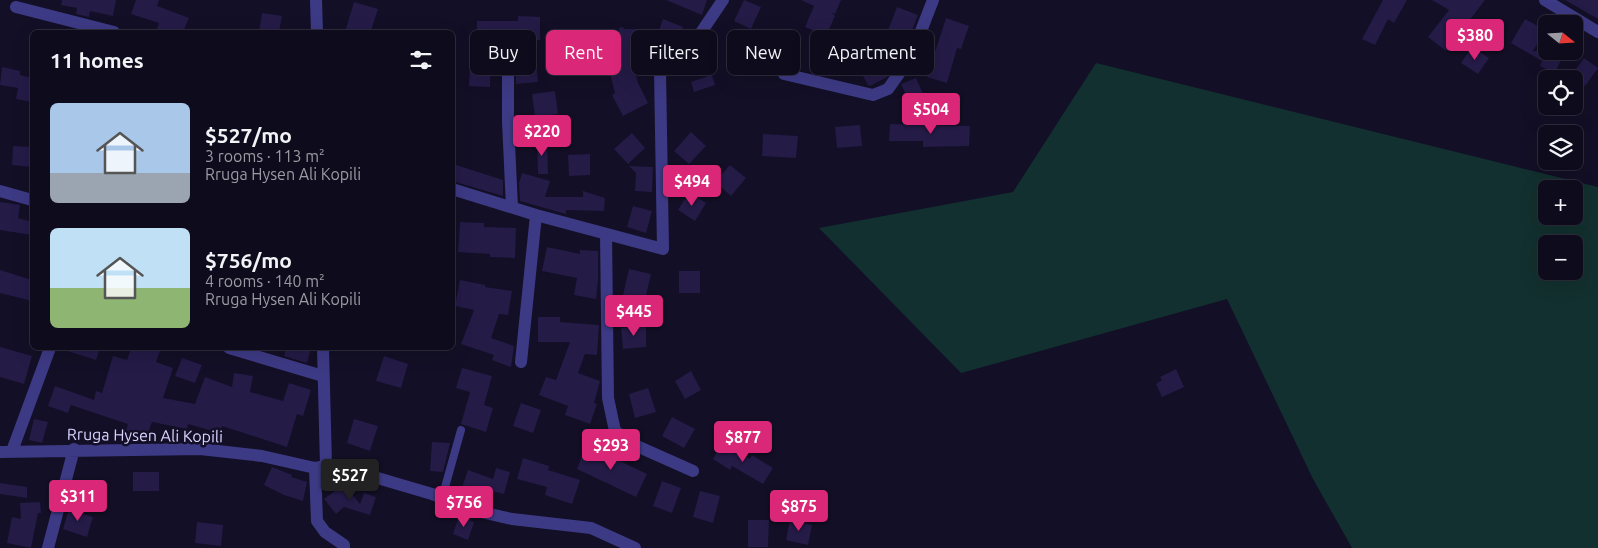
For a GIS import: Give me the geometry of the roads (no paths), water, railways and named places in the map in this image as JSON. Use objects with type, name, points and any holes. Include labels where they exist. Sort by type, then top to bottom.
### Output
[{"type":"street","points":[[316,0],[317,30]]},
{"type":"street","points":[[455,190],[536,215],[663,248],[660,71],[700,34],[723,0]]},
{"type":"street","points":[[788,75],[873,96],[888,89],[903,68],[916,44],[933,0]]},
{"type":"street","points":[[1545,0],[1598,32]]},
{"type":"street","points":[[16,6],[106,30]]},
{"type":"street","points":[[508,75],[512,207]]},
{"type":"street","points":[[0,191],[30,199]]},
{"type":"street","points":[[520,362],[536,215]]},
{"type":"street","points":[[606,234],[608,398],[615,431],[640,447],[693,471]]},
{"type":"street","points":[[6,451],[49,350]]},
{"type":"street","points":[[236,350],[323,376]]},
{"type":"street","points":[[323,350],[318,521],[325,532],[344,545],[344,548]]},
{"type":"street","name":"Rruga Hysen Ali Kopili","points":[[6,451],[171,450],[200,448],[262,456],[357,472],[481,512],[512,520],[591,528],[635,548]]},
{"type":"street","points":[[48,548],[74,450]]},
{"type":"lane","points":[[442,498],[461,430]]}]
